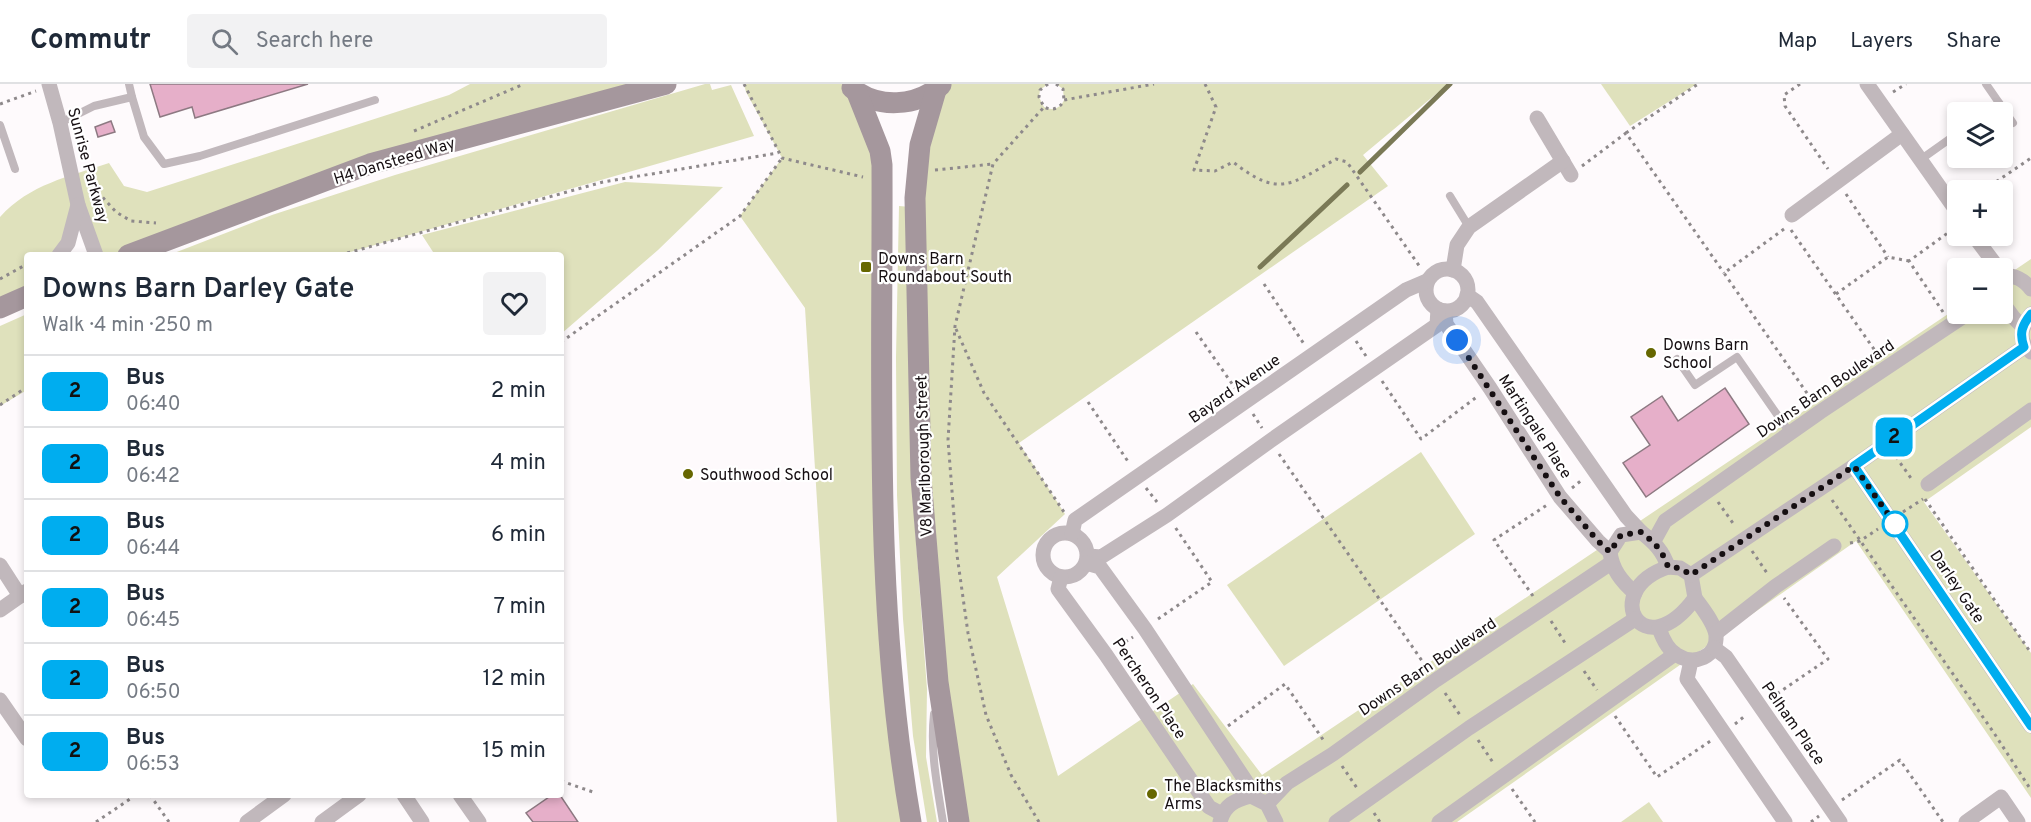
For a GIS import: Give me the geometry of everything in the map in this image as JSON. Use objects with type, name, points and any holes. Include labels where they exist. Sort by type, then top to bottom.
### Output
[{"type":"main road","name":"H4 Dansteed Way","points":[[136,252],[370,164],[666,84]]},
{"type":"main road","points":[[852,88],[876,101],[897,104],[917,100],[939,87]]},
{"type":"main road","name":"V8 Marlborough Street","points":[[939,87],[920,145],[915,198],[921,478],[938,682],[959,822]]},
{"type":"main road","points":[[852,88],[880,152],[882,165],[882,499],[887,623],[905,789],[911,822]]},
{"type":"main road","points":[[2,307],[24,297]]},
{"type":"street","points":[[1867,84],[1947,197]]},
{"type":"street","name":"Sunrise Parkway","points":[[49,85],[78,201],[95,252]]},
{"type":"street","points":[[1453,270],[1457,245],[1470,227],[1567,168],[1537,118]]},
{"type":"street","points":[[1792,215],[1902,134]]},
{"type":"street","points":[[61,252],[68,243],[78,201]]},
{"type":"street","points":[[1442,269],[1453,270],[1467,283],[1467,296],[1460,306],[1442,310],[1428,299],[1426,291],[1429,278],[1442,269]]},
{"type":"street","points":[[2013,276],[2029,281]]},
{"type":"street","name":"Bayard Avenue","points":[[1073,527],[1245,402],[1406,290],[1429,278]]},
{"type":"street","points":[[2,307],[24,289]]},
{"type":"street","name":"Martingale Place","points":[[1467,296],[1477,302],[1626,516],[1641,532],[1654,541]]},
{"type":"street","points":[[1087,559],[1101,557],[1167,515],[1437,325],[1442,310]]},
{"type":"street","name":"Martingale Place","points":[[1442,310],[1446,324],[1560,497],[1611,558],[1623,583],[1635,593]]},
{"type":"street","points":[[1691,575],[2028,350],[2020,336],[2027,320]]},
{"type":"street","name":"Downs Barn Boulevard","points":[[1654,541],[1665,521],[1820,412],[1951,324]]},
{"type":"street","points":[[1923,490],[2031,410]]},
{"type":"street","name":"Darley Gate","points":[[1854,466],[2031,726]]},
{"type":"street","points":[[1073,527],[1085,545],[1087,559],[1076,575],[1061,577],[1047,568],[1043,559],[1043,551],[1054,536],[1073,527]]},
{"type":"street","name":"Downs Barn Boulevard","points":[[1267,804],[1287,783],[1333,754],[1611,558],[1621,535],[1641,532]]},
{"type":"street","points":[[1654,541],[1665,556],[1668,567]]},
{"type":"street","points":[[1659,628],[1664,640],[1675,654],[1691,661],[1705,658],[1715,641],[1776,586],[1834,546]]},
{"type":"street","name":"Percheron Place","points":[[1087,559],[1100,567],[1145,629],[1247,783],[1251,796]]},
{"type":"street","points":[[0,565],[24,594],[0,610]]},
{"type":"street","points":[[1668,567],[1680,568],[1691,575],[1695,598],[1685,612],[1673,622],[1659,628],[1646,626],[1635,618],[1630,605],[1642,581],[1654,572],[1668,567]]},
{"type":"street","name":"Percheron Place","points":[[1061,577],[1058,589],[1106,655],[1209,807],[1221,818]]},
{"type":"street","name":"Pelham Place","points":[[1695,598],[1704,610],[1715,641],[1840,822]]},
{"type":"street","points":[[1336,822],[1469,728],[1635,618]]},
{"type":"street","points":[[1439,822],[1675,654]]},
{"type":"street","points":[[1691,661],[1687,679],[1785,822]]},
{"type":"street","points":[[0,700],[24,735]]},
{"type":"street","points":[[904,822],[905,789]]},
{"type":"street","points":[[1221,818],[1233,801],[1251,796],[1267,804],[1276,822]]},
{"type":"street","points":[[1966,822],[2001,797],[2018,822]]},
{"type":"street","points":[[247,822],[280,798]]},
{"type":"street","points":[[322,822],[355,798]]},
{"type":"street","points":[[406,798],[422,822]]},
{"type":"street","points":[[462,798],[479,822]]},
{"type":"lane","points":[[129,84],[144,136],[164,164],[200,156],[375,100]]},
{"type":"lane","points":[[1986,84],[1998,102]]},
{"type":"lane","points":[[60,123],[93,106],[132,97]]},
{"type":"lane","points":[[0,125],[15,169]]},
{"type":"lane","points":[[1920,159],[1947,141]]},
{"type":"lane","points":[[1450,196],[1470,227]]},
{"type":"lane","points":[[1677,359],[1695,385],[1737,357],[1790,433]]},
{"type":"lane","points":[[938,682],[932,757],[943,822]]},
{"type":"path","points":[[407,133],[524,84]]},
{"type":"path","points":[[351,252],[603,182],[778,153],[744,84]]},
{"type":"path","points":[[1048,84],[1042,87],[1039,94],[1040,101],[1044,107],[1056,109],[1064,100],[1154,84]]},
{"type":"path","points":[[1056,84],[1063,89],[1064,100]]},
{"type":"path","points":[[1205,84],[1215,107],[1194,170],[1215,171],[1233,162],[1250,175],[1271,184],[1291,184],[1336,159],[1347,162],[1429,278]]},
{"type":"path","points":[[1567,168],[1626,133],[1698,84]]},
{"type":"path","points":[[0,104],[49,85]]},
{"type":"path","points":[[1039,822],[1011,775],[986,715],[968,633],[957,555],[948,440],[955,326],[993,164],[1044,107]]},
{"type":"path","points":[[1626,133],[1820,412]]},
{"type":"path","points":[[564,340],[740,216],[782,158]]},
{"type":"path","points":[[1999,180],[2031,158]]},
{"type":"path","points":[[78,201],[97,191],[116,212],[131,221],[156,223],[165,220]]},
{"type":"path","points":[[1724,273],[1788,226],[1887,367]]},
{"type":"path","points":[[1909,261],[1947,234]]},
{"type":"path","points":[[1836,294],[1888,257],[1909,261],[1947,318]]},
{"type":"path","points":[[0,279],[24,266]]},
{"type":"path","points":[[1264,284],[1312,356]]},
{"type":"path","points":[[955,326],[984,393],[1073,527]]},
{"type":"path","points":[[1349,330],[1421,439],[1490,388]]},
{"type":"path","points":[[1196,333],[1535,822]]},
{"type":"path","points":[[0,405],[24,389]]},
{"type":"path","points":[[1887,442],[1923,490],[2031,653]]},
{"type":"path","points":[[1822,486],[1994,733],[2031,790]]},
{"type":"path","points":[[1710,489],[1828,659],[1724,732]]},
{"type":"path","points":[[1106,655],[1145,629]]},
{"type":"path","points":[[1215,735],[1285,684],[1380,822]]},
{"type":"path","points":[[1811,822],[1900,760],[1943,822]]},
{"type":"path","points":[[564,783],[593,792]]},
{"type":"path","points":[[96,822],[132,798]]},
{"type":"path","points":[[152,798],[169,822]]},
{"type":"green space","points":[[470,84],[666,84],[370,164],[139,252],[95,252],[79,206],[60,252],[24,252],[24,288],[0,308],[0,217],[37,189],[109,163],[124,186],[147,192],[449,95]]},
{"type":"green space","points":[[705,84],[710,84],[712,90],[731,85],[754,136],[350,252],[177,252],[272,215],[395,175]]},
{"type":"green space","points":[[744,84],[846,84],[880,151],[904,822],[837,822],[805,308],[740,216],[782,158],[746,92]]},
{"type":"green space","points":[[942,84],[1048,84],[1040,90],[1039,97],[1044,107],[1053,109],[1064,100],[1063,89],[1056,84],[1448,84],[1363,155],[1388,186],[1019,443],[1065,514],[997,577],[1058,776],[1193,684],[1262,775],[1947,315],[1947,324],[2013,324],[2013,271],[2031,259],[2031,427],[1924,502],[2031,653],[2031,798],[1856,541],[1457,822],[959,822],[938,682],[920,145]]},
{"type":"green space","points":[[1601,84],[1697,84],[1630,126]]},
{"type":"green space","points":[[625,182],[723,187],[658,250],[564,331],[564,252],[433,252],[422,235]]},
{"type":"green space","points":[[899,206],[911,207],[914,514],[927,689],[926,757],[937,822],[927,822],[913,736],[903,619],[897,495],[896,358]]},
{"type":"green space","points":[[24,315],[24,392],[0,406],[0,326]]},
{"type":"green space","points":[[1421,452],[1475,534],[1284,666],[1227,585]]},
{"type":"green space","points":[[1649,802],[1663,822],[1621,822]]},
{"type":"building","points":[[150,84],[308,84],[195,118],[192,107],[160,117]]},
{"type":"building","points":[[111,121],[115,132],[98,137],[95,127]]},
{"type":"building","points":[[1725,388],[1749,424],[1646,497],[1623,463],[1650,445],[1631,417],[1662,396],[1678,421]]},
{"type":"building","points":[[548,798],[562,798],[578,822],[533,822],[526,813]]},
{"type":"waterway","points":[[1360,172],[1450,84]]},
{"type":"waterway","points":[[1260,267],[1347,185]]},
{"type":"bus line","name":"2","points":[[2031,314],[2022,326],[2020,336],[2024,347],[1854,466],[2031,726]]},
{"type":"place","name":"Downs Barn Roundabout South","points":[[866,267]]},
{"type":"place","name":"Downs Barn School","points":[[1651,353]]},
{"type":"place","name":"Southwood School","points":[[688,474]]},
{"type":"place","name":"The Blacksmiths Arms","points":[[1152,794]]},
{"type":"route","points":[[1457,340],[1560,497],[1610,552],[1621,535],[1641,532],[1654,541],[1665,556],[1668,567],[1680,568],[1691,575],[1854,466],[1895,524]]}]
